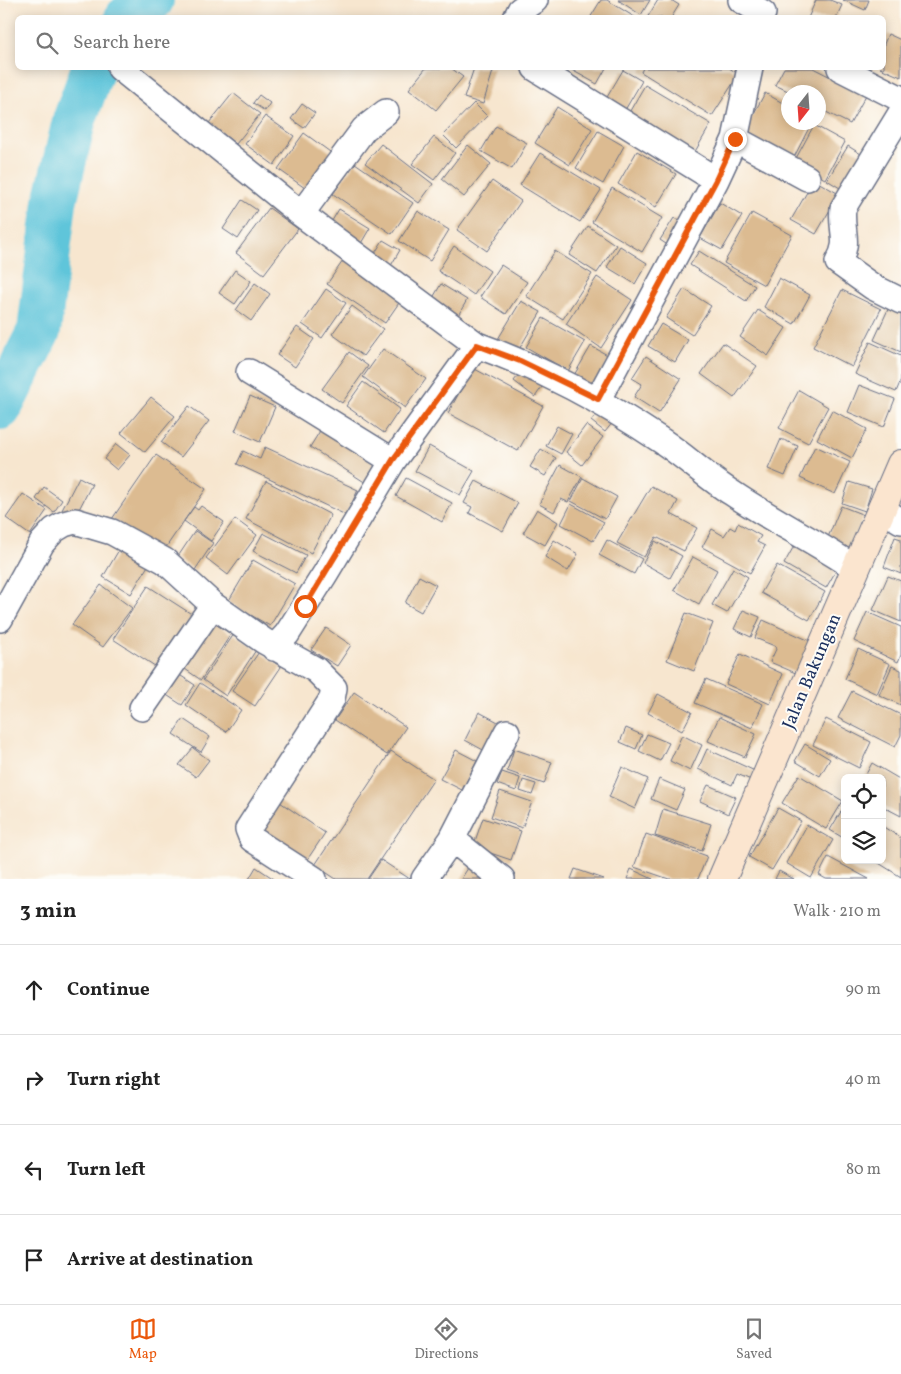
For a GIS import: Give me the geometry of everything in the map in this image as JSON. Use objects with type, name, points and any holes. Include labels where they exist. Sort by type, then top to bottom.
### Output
[{"type":"main road","name":"Jalan Bakungan","points":[[722,879],[856,568],[891,515],[901,464]]},
{"type":"street","points":[[518,15],[520,10],[535,0]]},
{"type":"street","points":[[741,0],[764,10]]},
{"type":"street","points":[[122,70],[301,214],[477,345],[520,361],[598,399],[664,442],[731,493],[821,545],[856,568]]},
{"type":"street","points":[[538,70],[716,180]]},
{"type":"street","points":[[598,399],[716,180],[735,139],[750,70]]},
{"type":"street","points":[[844,70],[901,100]]},
{"type":"street","points":[[301,214],[364,129],[386,112]]},
{"type":"street","points":[[901,113],[843,208],[842,219],[845,251],[838,262],[873,287],[901,301]]},
{"type":"street","points":[[735,139],[807,178]]},
{"type":"street","points":[[274,648],[287,634],[325,574],[393,460],[477,345]]},
{"type":"street","points":[[249,372],[393,460]]},
{"type":"street","points":[[0,619],[42,543],[54,530],[64,524],[75,521],[112,532],[157,557],[213,605],[274,648],[316,670],[334,688],[332,699],[248,829],[252,839],[314,879]]},
{"type":"street","points":[[142,708],[213,605]]},
{"type":"street","points":[[424,879],[452,839],[507,732]]},
{"type":"street","points":[[452,839],[502,879]]},
{"type":"building","points":[[601,0],[607,0],[631,15],[592,15]]},
{"type":"building","points":[[618,0],[650,0],[641,15]]},
{"type":"building","points":[[658,0],[671,0],[679,5],[673,15],[649,15]]},
{"type":"building","points":[[816,0],[830,0],[842,5],[837,15],[809,15]]},
{"type":"building","points":[[843,0],[869,0],[865,10]]},
{"type":"building","points":[[888,34],[901,40],[901,77],[885,70],[886,39]]},
{"type":"building","points":[[424,70],[454,70],[463,77],[436,110],[409,89]]},
{"type":"building","points":[[473,70],[493,70],[483,104],[464,98]]},
{"type":"building","points":[[572,70],[605,70],[597,84]]},
{"type":"building","points":[[623,70],[642,81],[622,115],[603,104]]},
{"type":"building","points":[[642,70],[732,70],[739,74],[712,116],[641,72]]},
{"type":"building","points":[[783,70],[817,70],[866,95],[850,124],[826,112],[826,85],[781,85],[781,88],[775,85]]},
{"type":"building","points":[[645,85],[711,124],[693,155],[627,116]]},
{"type":"building","points":[[233,93],[260,114],[236,144],[209,123]]},
{"type":"building","points":[[765,93],[781,102],[781,130],[808,130],[790,165],[740,139]]},
{"type":"building","points":[[259,95],[270,103],[265,111],[253,103]]},
{"type":"building","points":[[474,103],[487,116],[456,148],[443,135]]},
{"type":"building","points":[[302,104],[315,113],[304,128],[291,119]]},
{"type":"building","points":[[557,107],[592,129],[570,165],[535,143]]},
{"type":"building","points":[[265,116],[294,136],[274,165],[245,144]]},
{"type":"building","points":[[496,126],[527,143],[512,169],[481,151]]},
{"type":"building","points":[[811,130],[823,130],[845,142],[825,179],[794,162]]},
{"type":"building","points":[[598,131],[624,146],[603,184],[576,168]]},
{"type":"building","points":[[304,133],[337,157],[312,193],[278,169]]},
{"type":"building","points":[[434,137],[455,153],[434,180],[412,164]]},
{"type":"building","points":[[381,144],[433,184],[419,203],[365,163]]},
{"type":"building","points":[[468,145],[491,164],[464,197],[442,179]]},
{"type":"building","points":[[848,146],[869,159],[848,193],[827,180]]},
{"type":"building","points":[[637,151],[676,174],[656,207],[618,184]]},
{"type":"building","points":[[540,153],[601,190],[580,222],[520,185]]},
{"type":"building","points":[[355,163],[413,203],[392,234],[333,194]]},
{"type":"building","points":[[814,180],[839,194],[816,234],[791,220]]},
{"type":"building","points":[[492,181],[521,201],[487,251],[457,230]]},
{"type":"building","points":[[612,188],[662,218],[642,252],[592,222]]},
{"type":"building","points":[[242,200],[257,210],[238,239],[223,229]]},
{"type":"building","points":[[720,203],[742,216],[722,250],[700,238]]},
{"type":"building","points":[[269,208],[298,229],[264,274],[236,253]]},
{"type":"building","points":[[339,209],[370,228],[360,245],[329,226]]},
{"type":"building","points":[[418,211],[449,230],[430,261],[399,241]]},
{"type":"building","points":[[752,213],[792,235],[764,285],[724,263]]},
{"type":"building","points":[[674,218],[686,225],[672,248],[660,240]]},
{"type":"building","points":[[588,226],[616,245],[597,273],[569,255]]},
{"type":"building","points":[[383,240],[400,250],[389,269],[372,258]]},
{"type":"building","points":[[454,246],[490,271],[474,295],[438,271]]},
{"type":"building","points":[[620,246],[647,263],[635,284],[607,267]]},
{"type":"building","points":[[555,251],[592,274],[563,319],[526,296]]},
{"type":"building","points":[[699,251],[755,286],[746,301],[690,265]]},
{"type":"building","points":[[345,258],[403,297],[385,323],[327,284]]},
{"type":"building","points":[[501,265],[527,282],[506,314],[480,297]]},
{"type":"building","points":[[235,270],[251,281],[235,304],[219,293]]},
{"type":"building","points":[[597,277],[632,300],[601,348],[566,324]]},
{"type":"building","points":[[779,278],[810,295],[794,324],[764,307]]},
{"type":"building","points":[[255,283],[270,294],[251,321],[236,310]]},
{"type":"building","points":[[441,284],[467,300],[456,319],[430,303]]},
{"type":"building","points":[[326,289],[346,303],[322,338],[302,324]]},
{"type":"building","points":[[684,289],[711,306],[692,335],[666,318]]},
{"type":"building","points":[[842,290],[881,309],[852,367],[813,347]]},
{"type":"building","points":[[521,301],[541,312],[518,351],[498,339]]},
{"type":"building","points":[[890,305],[901,310],[901,352],[874,340]]},
{"type":"building","points":[[352,306],[383,329],[363,356],[332,334]]},
{"type":"building","points":[[758,310],[786,328],[768,356],[740,337]]},
{"type":"building","points":[[543,318],[585,342],[568,371],[526,347]]},
{"type":"building","points":[[661,324],[688,340],[675,362],[648,346]]},
{"type":"building","points":[[297,327],[314,339],[295,367],[277,355]]},
{"type":"building","points":[[870,342],[901,356],[901,380],[896,392],[855,374]]},
{"type":"building","points":[[723,343],[757,366],[734,398],[701,374]]},
{"type":"building","points":[[591,346],[611,357],[593,388],[573,377]]},
{"type":"building","points":[[383,349],[426,379],[405,408],[363,377]]},
{"type":"building","points":[[349,352],[368,366],[342,403],[322,389]]},
{"type":"building","points":[[646,356],[681,379],[659,413],[634,397],[642,384],[632,378]]},
{"type":"building","points":[[473,368],[543,406],[518,451],[448,413]]},
{"type":"building","points":[[523,369],[544,384],[535,397],[514,381]]},
{"type":"building","points":[[363,382],[400,409],[384,433],[346,406]]},
{"type":"building","points":[[859,385],[895,399],[884,427],[848,412]]},
{"type":"building","points":[[799,390],[828,407],[808,443],[779,428]]},
{"type":"building","points":[[250,396],[275,407],[260,442],[235,431]]},
{"type":"building","points":[[151,397],[175,416],[145,452],[121,433]]},
{"type":"building","points":[[189,406],[209,421],[181,457],[161,442]]},
{"type":"building","points":[[832,410],[867,429],[852,458],[817,439]]},
{"type":"building","points":[[599,411],[613,422],[605,432],[591,421]]},
{"type":"building","points":[[586,425],[603,437],[582,465],[566,452]]},
{"type":"building","points":[[323,426],[380,462],[366,483],[310,447]]},
{"type":"building","points":[[557,426],[572,434],[561,454],[546,446]]},
{"type":"building","points":[[781,439],[798,446],[785,476],[768,469]]},
{"type":"building","points":[[116,444],[130,455],[117,470],[104,459]]},
{"type":"building","points":[[429,446],[474,471],[460,495],[415,471]]},
{"type":"building","points":[[815,446],[850,462],[835,494],[800,478]]},
{"type":"building","points":[[265,447],[358,490],[346,515],[237,464],[243,451],[260,459]]},
{"type":"building","points":[[541,449],[556,458],[545,476],[530,467]]},
{"type":"building","points":[[156,455],[206,489],[162,553],[112,519]]},
{"type":"building","points":[[560,465],[582,477],[568,502],[561,499],[554,512],[539,504]]},
{"type":"building","points":[[79,477],[92,484],[75,517],[62,510]]},
{"type":"building","points":[[406,478],[452,503],[442,522],[396,496]]},
{"type":"building","points":[[583,478],[617,497],[605,519],[571,501]]},
{"type":"building","points":[[266,481],[331,515],[311,553],[246,519]]},
{"type":"building","points":[[476,481],[518,503],[503,531],[469,513],[472,507],[464,503]]},
{"type":"building","points":[[849,482],[872,489],[865,511],[842,503]]},
{"type":"building","points":[[651,486],[678,501],[671,514],[697,528],[684,551],[656,537],[644,557],[617,543]]},
{"type":"building","points":[[44,487],[62,500],[54,512],[36,499]]},
{"type":"building","points":[[23,494],[47,510],[30,535],[6,518]]},
{"type":"building","points":[[571,504],[604,522],[593,541],[561,524]]},
{"type":"building","points":[[201,506],[224,522],[211,541],[184,521],[194,507],[198,510]]},
{"type":"building","points":[[841,506],[864,515],[849,551],[826,542]]},
{"type":"building","points":[[537,509],[558,522],[545,545],[523,533]]},
{"type":"building","points":[[235,519],[257,535],[228,575],[206,558]]},
{"type":"building","points":[[738,523],[761,536],[757,542],[765,546],[750,573],[702,547],[712,529],[724,536],[730,527],[735,530]]},
{"type":"building","points":[[195,531],[213,543],[195,570],[177,558]]},
{"type":"building","points":[[263,533],[306,555],[296,573],[253,551]]},
{"type":"building","points":[[799,537],[841,562],[826,588],[784,564]]},
{"type":"building","points":[[895,537],[901,539],[901,574],[884,567]]},
{"type":"building","points":[[554,540],[578,554],[568,571],[545,557]]},
{"type":"building","points":[[607,540],[642,559],[634,574],[599,555]]},
{"type":"building","points":[[655,541],[682,556],[670,578],[643,563]]},
{"type":"building","points":[[123,543],[152,559],[131,594],[103,577]]},
{"type":"building","points":[[693,557],[717,570],[699,604],[674,590]]},
{"type":"building","points":[[253,560],[295,584],[270,626],[228,602]]},
{"type":"building","points":[[777,565],[825,592],[809,620],[761,593]]},
{"type":"building","points":[[733,568],[748,577],[727,613],[712,605]]},
{"type":"building","points":[[419,576],[436,585],[421,612],[405,603]]},
{"type":"building","points":[[888,576],[901,581],[901,622],[873,610]]},
{"type":"building","points":[[101,585],[132,608],[103,647],[72,625]]},
{"type":"building","points":[[148,586],[193,615],[158,668],[113,639]]},
{"type":"building","points":[[743,610],[760,617],[751,637],[734,629]]},
{"type":"building","points":[[867,612],[901,627],[901,655],[898,662],[854,641]]},
{"type":"building","points":[[686,613],[713,623],[694,671],[667,660]]},
{"type":"building","points":[[763,620],[819,645],[805,677],[770,662],[777,647],[755,638]]},
{"type":"building","points":[[212,622],[231,634],[201,680],[182,667]]},
{"type":"building","points":[[326,628],[351,645],[337,666],[311,650]]},
{"type":"building","points":[[234,634],[256,650],[226,696],[203,680]]},
{"type":"building","points":[[858,649],[890,664],[877,694],[845,679]]},
{"type":"building","points":[[259,652],[281,667],[255,706],[232,691]]},
{"type":"building","points":[[740,654],[783,674],[770,704],[726,684]]},
{"type":"building","points":[[892,666],[901,670],[901,705],[879,695]]},
{"type":"building","points":[[178,674],[195,685],[182,705],[165,694]]},
{"type":"building","points":[[706,679],[763,704],[752,728],[695,703]]},
{"type":"building","points":[[200,683],[241,710],[226,732],[186,705]]},
{"type":"building","points":[[852,691],[901,715],[901,735],[895,747],[838,718]]},
{"type":"building","points":[[354,692],[406,727],[387,755],[335,720]]},
{"type":"building","points":[[658,694],[692,712],[682,731],[648,713]]},
{"type":"building","points":[[479,712],[500,723],[485,751],[465,740]]},
{"type":"building","points":[[719,717],[756,734],[745,757],[708,741]]},
{"type":"building","points":[[183,719],[210,737],[201,752],[173,734]]},
{"type":"building","points":[[826,719],[871,742],[859,768],[813,745]]},
{"type":"building","points":[[626,728],[642,735],[636,749],[620,742]]},
{"type":"building","points":[[647,734],[669,743],[660,761],[639,751]]},
{"type":"building","points":[[682,735],[702,745],[690,771],[670,761]]},
{"type":"building","points":[[805,744],[830,759],[820,776],[795,761]]},
{"type":"building","points":[[193,748],[209,760],[196,777],[179,765]]},
{"type":"building","points":[[514,749],[552,762],[544,784],[507,771]]},
{"type":"building","points":[[707,749],[755,771],[751,780],[737,774],[732,785],[698,769]]},
{"type":"building","points":[[456,750],[477,761],[462,790],[440,779]]},
{"type":"building","points":[[391,751],[434,779],[367,879],[336,879],[315,865]]},
{"type":"building","points":[[872,763],[901,780],[901,816],[886,808],[886,774],[866,774]]},
{"type":"building","points":[[622,767],[648,779],[635,809],[609,797]]},
{"type":"building","points":[[502,772],[520,778],[516,791],[497,784]]},
{"type":"building","points":[[799,775],[841,800],[841,804],[826,829],[782,803]]},
{"type":"building","points":[[659,779],[685,790],[676,810],[651,799]]},
{"type":"building","points":[[523,780],[536,784],[532,795],[520,791]]},
{"type":"building","points":[[708,785],[736,797],[728,814],[700,801]]},
{"type":"building","points":[[500,791],[532,802],[522,828],[491,817]]},
{"type":"building","points":[[277,800],[325,833],[307,860],[258,828]]},
{"type":"building","points":[[778,808],[801,821],[772,870],[749,857]]},
{"type":"building","points":[[663,809],[711,824],[702,851],[655,836]]},
{"type":"building","points":[[841,812],[841,837],[830,830]]},
{"type":"building","points":[[483,818],[521,831],[511,860],[473,847]]},
{"type":"building","points":[[807,825],[833,840],[811,878],[786,863]]},
{"type":"building","points":[[886,829],[901,838],[901,877],[880,864],[886,864]]},
{"type":"building","points":[[646,834],[707,856],[698,879],[669,879],[634,867]]},
{"type":"building","points":[[828,857],[869,879],[826,879],[819,875]]},
{"type":"building","points":[[381,860],[410,879],[368,879]]},
{"type":"building","points":[[470,865],[493,879],[461,879]]},
{"type":"building","points":[[256,867],[274,879],[249,879]]},
{"type":"building","points":[[575,869],[604,879],[571,879]]},
{"type":"building","points":[[631,869],[653,879],[627,879]]},
{"type":"building","points":[[779,871],[794,879],[775,879]]},
{"type":"waterway","points":[[130,15],[152,0]]},
{"type":"waterway","points":[[0,408],[39,331],[55,202],[74,121],[92,70]]},
{"type":"route","points":[[305,606],[393,460],[440,393],[477,345],[520,361],[598,399],[716,180],[735,139]]}]
